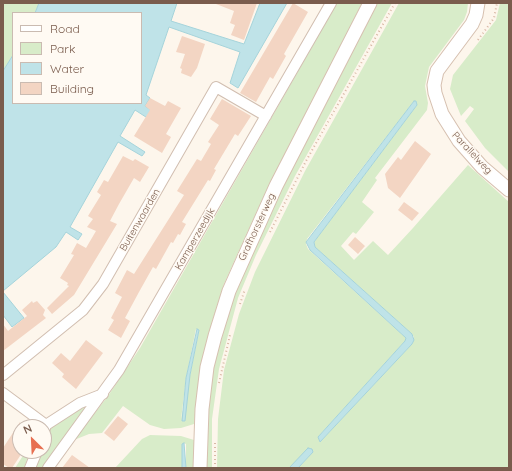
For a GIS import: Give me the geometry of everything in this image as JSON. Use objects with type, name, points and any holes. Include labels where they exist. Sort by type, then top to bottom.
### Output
[{"type":"main road","name":"Grafhorsterweg","points":[[200,468],[202,409],[207,367],[218,324],[229,291],[276,186],[370,3]]},
{"type":"main road","name":"Parallelweg","points":[[478,4],[472,24],[437,72],[435,93],[442,114],[459,141],[482,167],[509,190]]},
{"type":"street","name":"Kamperzeedijk","points":[[48,468],[103,394],[135,343],[331,3]]},
{"type":"street","name":"Buitenwaarden","points":[[3,375],[83,310],[103,284],[216,87],[266,116]]},
{"type":"street","points":[[3,393],[34,419]]},
{"type":"street","points":[[52,423],[80,403],[103,394]]},
{"type":"path","points":[[268,237],[306,161],[395,3]]},
{"type":"path","points":[[477,40],[494,18],[497,3]]},
{"type":"path","points":[[239,306],[246,285]]},
{"type":"path","points":[[218,387],[231,330]]},
{"type":"path","points":[[215,439],[215,468]]},
{"type":"green space","points":[[3,3],[39,3],[35,12],[12,12],[12,57],[3,71]]},
{"type":"green space","points":[[337,3],[362,3],[257,211],[224,284],[209,332],[202,361],[194,424],[181,428],[164,429],[150,425],[123,406],[102,433],[89,434],[74,440],[108,396],[140,348]],"holes":[[[196,329],[199,330],[181,420],[186,378]]]},
{"type":"green space","points":[[376,3],[392,3],[295,176],[256,255],[238,298],[219,369],[212,419],[212,468],[206,468],[206,429],[212,379],[219,341],[236,288],[266,220]]},
{"type":"green space","points":[[399,3],[468,3],[464,20],[429,67],[425,86],[428,103],[427,110],[375,178],[377,180],[362,202],[374,212],[356,234],[353,232],[341,246],[354,260],[373,241],[388,255],[468,165],[509,202],[509,468],[298,468],[313,452],[310,448],[289,468],[217,468],[218,419],[224,370],[239,314],[255,272],[305,171]],"holes":[[[414,101],[416,101],[417,105],[314,242],[315,247],[414,337],[412,344],[320,442],[318,437],[405,341],[406,338],[308,249],[306,244],[307,239]]]},
{"type":"green space","points":[[500,3],[509,3],[509,172],[485,148],[465,121],[474,109],[470,106],[461,116],[450,89],[453,75],[496,20]]},
{"type":"green space","points":[[89,403],[52,455],[52,426]]},
{"type":"green space","points":[[150,435],[181,436],[194,440],[194,468],[186,468],[186,444],[183,443],[182,468],[115,468],[142,439]]},
{"type":"green space","points":[[21,459],[27,459],[24,468],[15,468]]},
{"type":"green space","points":[[37,459],[49,459],[43,468],[34,468]]},
{"type":"water","points":[[39,3],[177,3],[171,21],[244,44],[260,3],[287,3],[238,88],[230,83],[240,52],[169,27],[146,95],[150,98],[145,106],[154,112],[149,119],[135,110],[120,136],[145,152],[142,156],[118,142],[70,227],[82,234],[78,240],[66,232],[56,247],[3,291],[3,71],[12,57],[12,104],[142,104],[142,12],[35,12]]},
{"type":"water","points":[[414,101],[416,101],[417,105],[314,242],[315,247],[412,334],[414,340],[412,344],[320,442],[318,437],[405,341],[406,338],[310,250],[306,242]]},
{"type":"water","points":[[3,292],[24,318],[12,327],[3,315]]},
{"type":"water","points":[[197,329],[199,330],[190,375],[185,421],[182,421],[186,378]]},
{"type":"water","points":[[184,443],[186,468],[182,468],[182,444]]},
{"type":"water","points":[[308,448],[312,449],[313,452],[298,468],[289,468]]},
{"type":"building","points":[[216,3],[257,3],[244,40],[231,35],[235,25],[230,23],[234,11]]},
{"type":"building","points":[[293,3],[308,12],[284,54],[286,56],[273,79],[270,77],[256,102],[240,93]]},
{"type":"building","points":[[182,36],[205,44],[197,68],[191,77],[181,73],[182,69],[180,68],[185,54],[176,52]]},
{"type":"building","points":[[150,98],[165,106],[168,101],[181,108],[166,134],[171,137],[162,153],[134,136],[150,110],[145,106]]},
{"type":"building","points":[[222,99],[251,116],[238,136],[235,134],[214,169],[216,170],[210,181],[208,180],[182,222],[186,224],[180,235],[178,234],[173,243],[171,242],[156,269],[153,267],[125,318],[130,321],[121,338],[108,330],[114,320],[111,318],[122,297],[115,293],[127,270],[134,274],[184,195],[177,191],[197,159],[201,161],[211,144],[208,142],[219,125],[210,119]]},
{"type":"building","points":[[415,141],[431,154],[400,198],[388,188],[385,174],[398,157],[401,160]]},
{"type":"building","points":[[123,156],[133,161],[135,159],[149,167],[140,182],[134,178],[110,221],[117,224],[74,295],[52,314],[47,308],[69,286],[67,285],[68,283],[60,278],[74,255],[71,254],[77,243],[86,248],[96,231],[87,227],[93,219],[88,216],[101,195],[97,192],[104,180],[108,182]]},
{"type":"building","points":[[404,202],[419,213],[412,221],[398,210]]},
{"type":"building","points":[[355,237],[365,246],[358,254],[348,245]]},
{"type":"building","points":[[32,301],[33,303],[37,301],[45,310],[43,315],[46,318],[3,351],[3,324],[8,331],[27,316],[22,310]]},
{"type":"building","points":[[86,340],[103,353],[76,389],[62,377],[64,374],[52,363],[61,353],[70,361]]},
{"type":"building","points":[[118,416],[128,424],[114,441],[104,433]]},
{"type":"building","points":[[12,434],[12,459],[18,459],[12,468],[9,468],[3,464],[3,448]]},
{"type":"building","points":[[72,455],[90,468],[62,468]]}]
